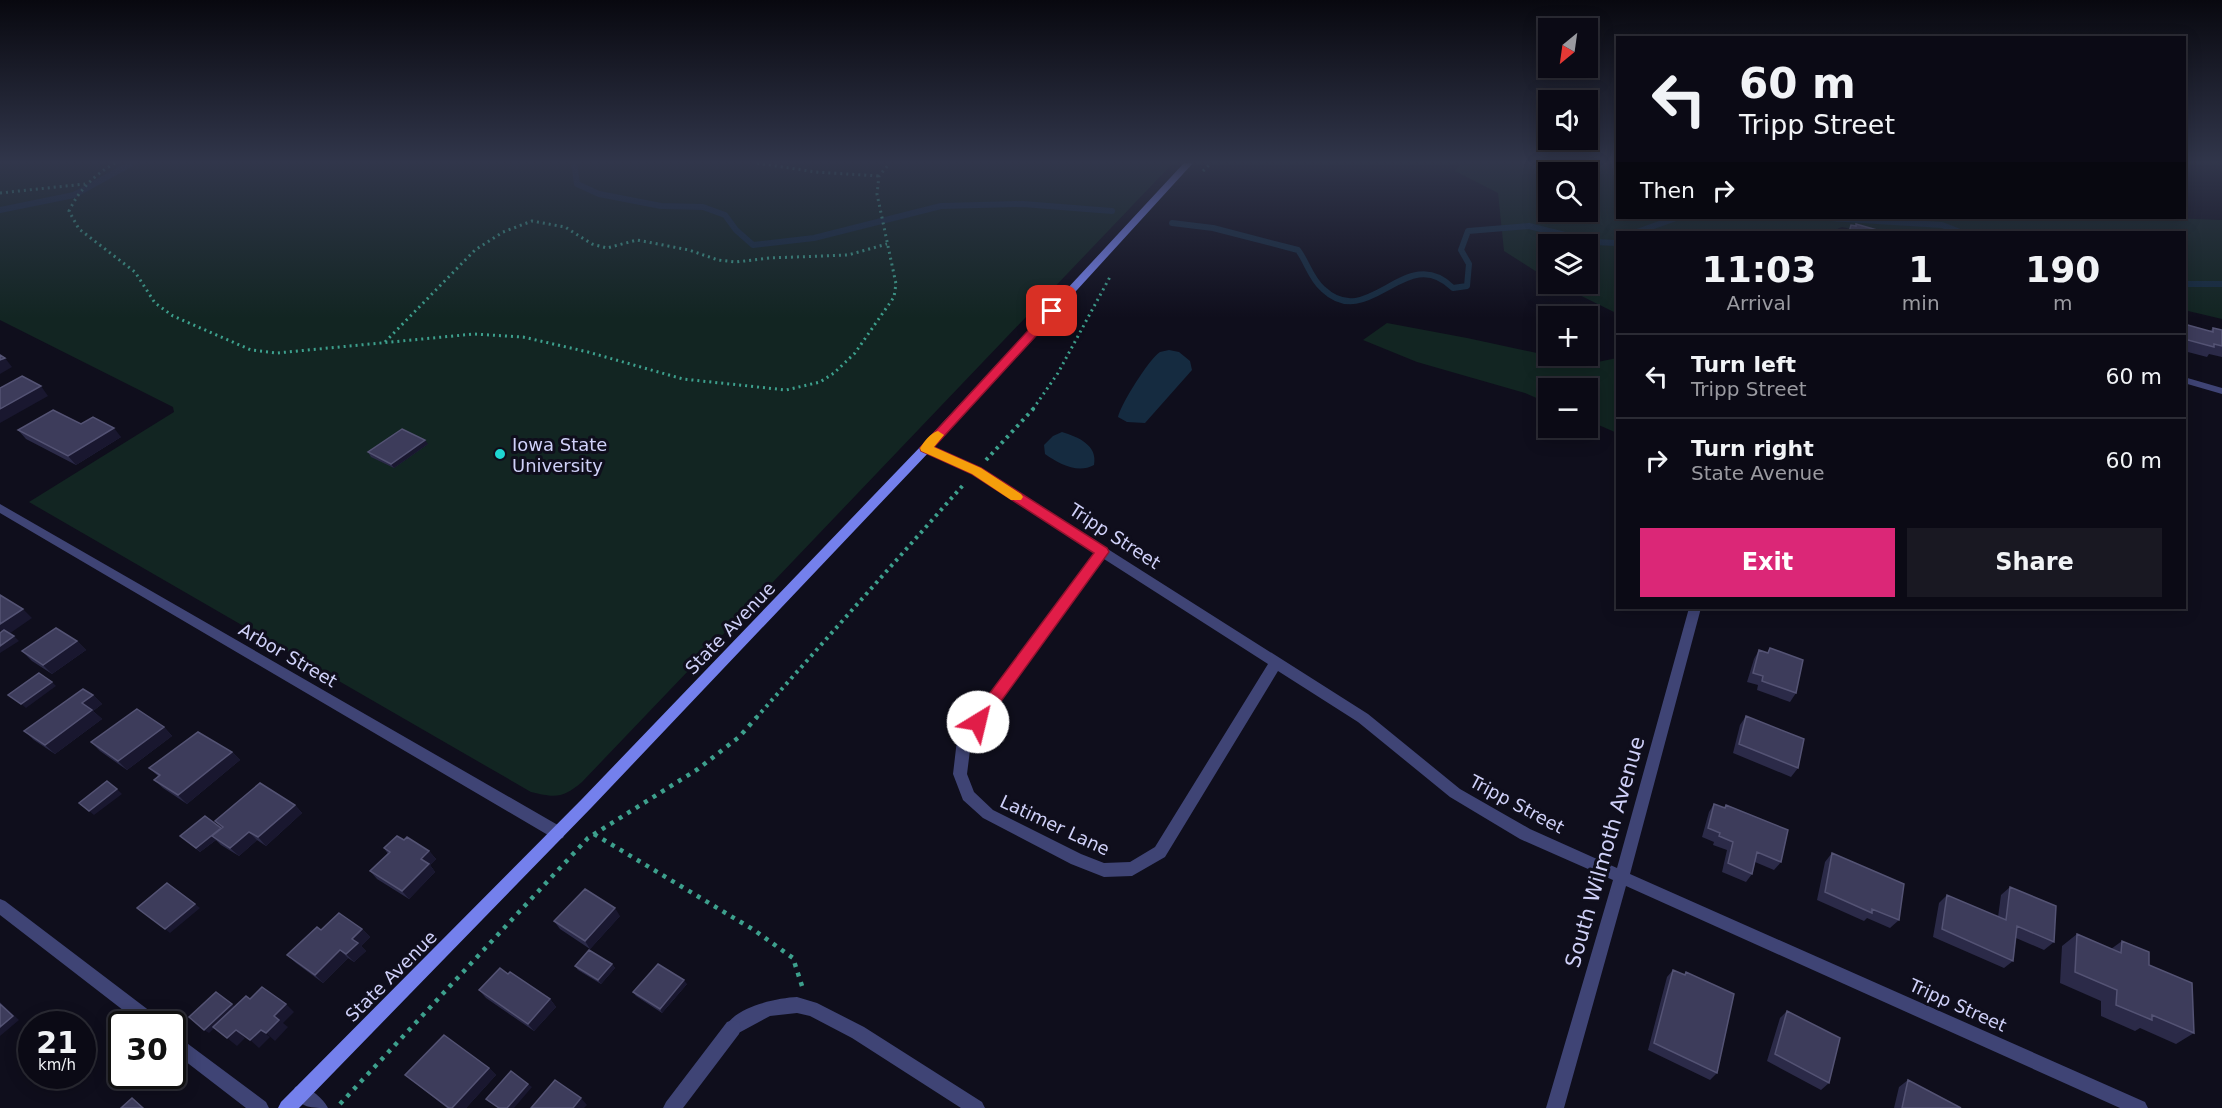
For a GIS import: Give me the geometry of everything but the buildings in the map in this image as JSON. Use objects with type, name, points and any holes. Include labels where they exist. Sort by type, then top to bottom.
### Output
[{"type":"street","name":"State Avenue","points":[[287,1108],[558,833],[926,448],[1141,215]]},
{"type":"street","points":[[2186,381],[2222,391]]},
{"type":"street","name":"Tripp Street","points":[[926,448],[976,471],[1363,718],[1455,793],[1486,813],[1525,834],[2139,1108]]},
{"type":"street","name":"Arbor Street","points":[[0,508],[558,833]]},
{"type":"street","name":"Latimer Lane","points":[[1102,552],[964,740],[960,774],[968,796],[988,814],[1076,859],[1104,870],[1132,869],[1160,852],[1276,663]]},
{"type":"street","name":"South Wilmoth Avenue","points":[[1555,1108],[1695,609]]},
{"type":"street","points":[[0,906],[136,1011]]},
{"type":"street","points":[[672,1108],[734,1028],[762,1009],[799,1005],[824,1014],[976,1108]]},
{"type":"street","points":[[186,1051],[260,1108]]},
{"type":"street","points":[[301,1094],[319,1108]]},
{"type":"path","points":[[71,215],[79,229],[135,272],[155,303],[173,316],[251,350],[276,353],[474,334],[523,337],[588,352],[683,379],[786,390],[820,382],[834,373],[855,353],[894,297],[896,284],[881,215]]},
{"type":"path","points":[[384,343],[475,250],[503,232],[532,221],[565,227],[592,244],[607,248],[637,240],[689,250],[718,260],[736,262],[769,258],[848,255],[887,244]]},
{"type":"path","points":[[983,463],[1035,406],[1052,381],[1105,283],[1116,269]]},
{"type":"path","points":[[336,1108],[594,834],[698,769],[739,737],[967,481]]},
{"type":"path","points":[[594,834],[754,930],[794,958],[802,986],[799,1005]]},
{"type":"green space","name":"Iowa State University","points":[[0,215],[1124,215],[582,782],[564,794],[553,796],[531,792],[29,502],[174,412],[173,407],[0,320]]},
{"type":"green space","points":[[1500,215],[1538,215],[1538,222],[1598,222],[1598,215],[1616,215],[1616,219],[2222,220],[2222,319],[2186,310],[2186,231],[1860,231],[1842,227],[1832,231],[1616,231],[1616,317],[1614,312],[1577,294],[1598,294],[1598,234],[1538,234],[1538,273],[1504,251]]},
{"type":"green space","points":[[1387,323],[1538,353],[1538,366],[1598,366],[1598,362],[1616,358],[1616,433],[1598,425],[1598,378],[1538,378],[1538,399],[1417,362],[1363,340]]},
{"type":"water","points":[[1169,350],[1179,352],[1190,361],[1192,370],[1145,423],[1127,422],[1118,417],[1149,363],[1160,352]]},
{"type":"water","points":[[1062,432],[1080,439],[1090,447],[1093,452],[1094,465],[1088,468],[1075,468],[1062,464],[1045,454],[1044,445],[1053,436]]},
{"type":"waterway","points":[[724,215],[736,230],[753,245],[814,238],[906,215]]},
{"type":"waterway","points":[[1640,231],[1673,219]]},
{"type":"waterway","points":[[1845,219],[1942,225],[1957,231]]},
{"type":"waterway","points":[[1172,223],[1213,228],[1298,250],[1315,280],[1323,289],[1340,300],[1356,301],[1372,296],[1403,279],[1419,275],[1436,276],[1453,288],[1467,286],[1469,264],[1461,250],[1468,231],[1529,226],[1593,242],[1616,243]]},
{"type":"waterway","points":[[2186,284],[2222,284]]},
{"type":"slow traffic","points":[[938,435],[926,448],[976,471],[1016,497]]},
{"type":"place","name":"Iowa State University","points":[[500,454]]},
{"type":"route","points":[[978,722],[1102,552],[976,471],[926,448],[1052,311]]}]
